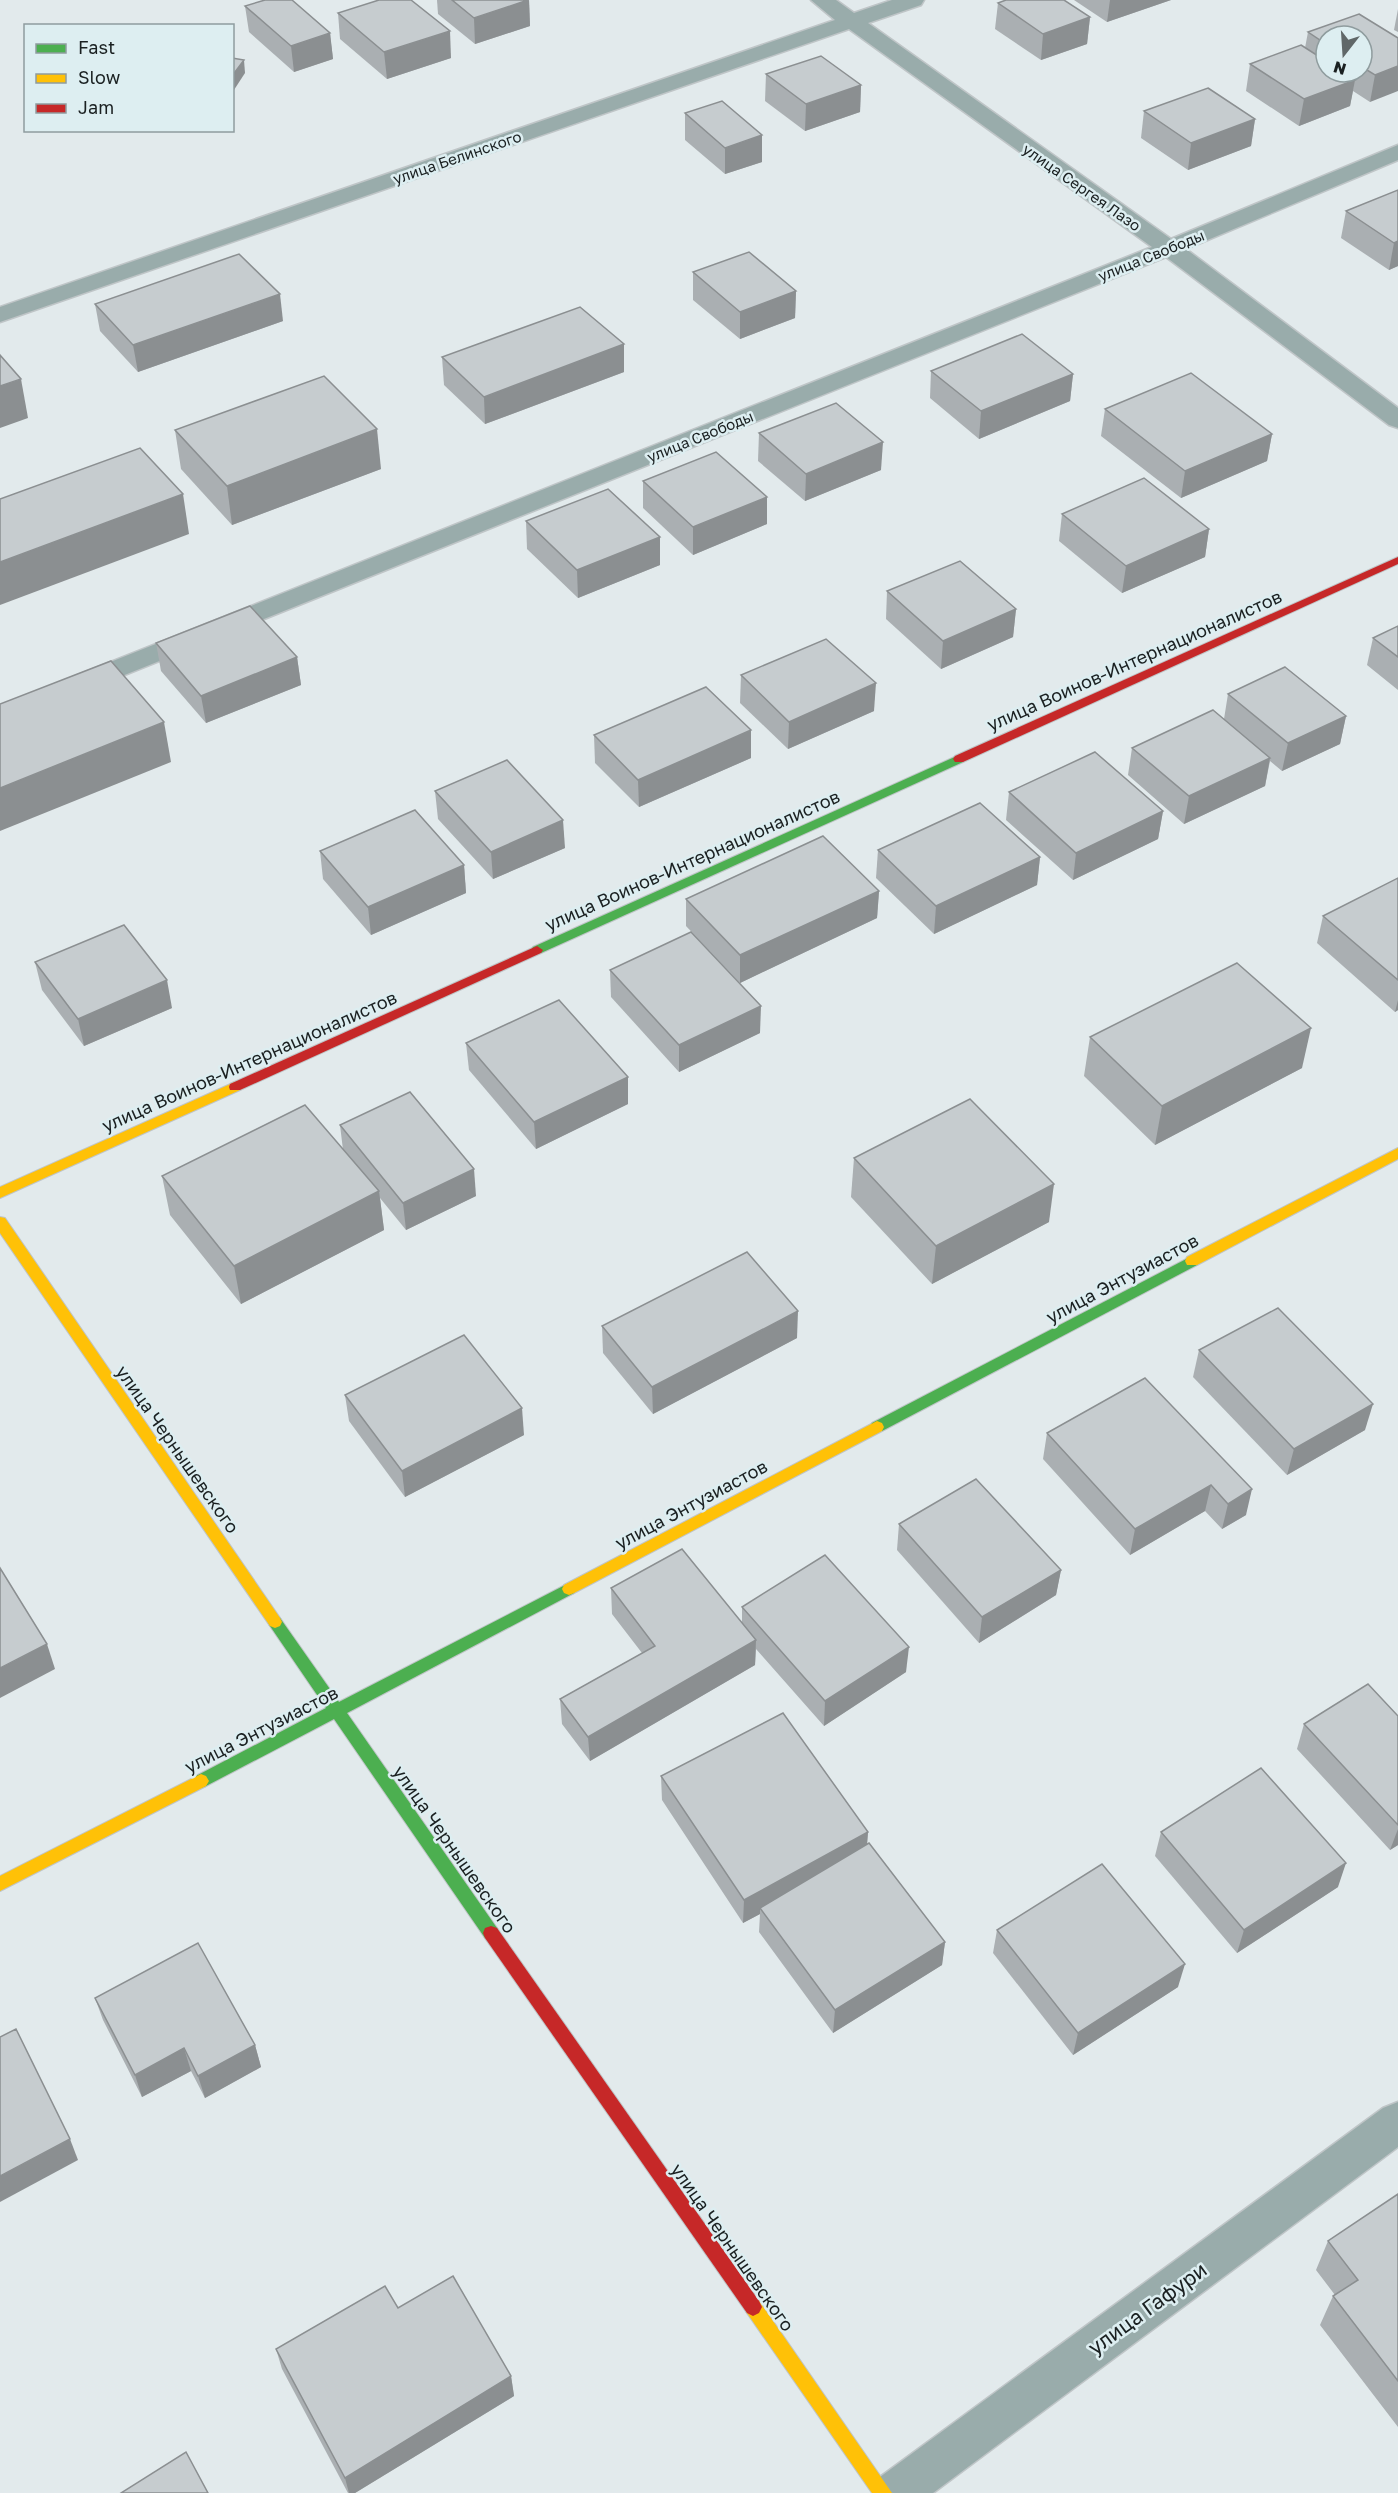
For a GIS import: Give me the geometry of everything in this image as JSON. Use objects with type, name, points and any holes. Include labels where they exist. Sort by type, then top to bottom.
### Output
[{"type":"street","name":"улица Сергея Лазо","points":[[822,0],[1169,248],[1398,420]]},
{"type":"street","name":"улица Белинского","points":[[0,315],[913,0]]},
{"type":"street","name":"улица Свободы","points":[[0,716],[1169,248],[1398,152]]},
{"type":"street","name":"улица Воинов-Интернационалистов","points":[[0,1193],[1398,560]]},
{"type":"street","name":"улица Энтузиастов","points":[[0,1884],[336,1711],[1398,1153]]},
{"type":"street","name":"улица Чернышевского","points":[[0,1222],[336,1711],[884,2493]]},
{"type":"street","name":"улица Гафури","points":[[896,2493],[1398,2122]]},
{"type":"building","points":[[265,0],[292,0],[330,33],[291,46],[245,6]]},
{"type":"building","points":[[379,0],[411,0],[450,31],[384,52],[338,13]]},
{"type":"building","points":[[452,0],[528,0],[474,18]]},
{"type":"building","points":[[1006,0],[1064,0],[1090,17],[1043,34],[998,3]]},
{"type":"building","points":[[1359,14],[1398,38],[1398,66],[1374,74],[1374,24],[1331,24]]},
{"type":"building","points":[[1301,45],[1314,53],[1314,84],[1344,84],[1304,99],[1250,64]]},
{"type":"building","points":[[821,56],[861,85],[806,104],[766,74]]},
{"type":"building","points":[[234,58],[244,60],[234,73]]},
{"type":"building","points":[[1208,88],[1255,119],[1191,143],[1144,111]]},
{"type":"building","points":[[722,101],[762,135],[725,148],[685,113]]},
{"type":"building","points":[[1398,190],[1398,241],[1394,243],[1346,211]]},
{"type":"building","points":[[749,252],[796,291],[740,312],[693,272]]},
{"type":"building","points":[[239,254],[280,294],[133,345],[95,304]]},
{"type":"building","points":[[580,307],[624,344],[484,397],[442,357]]},
{"type":"building","points":[[1022,334],[1073,374],[981,411],[931,371]]},
{"type":"building","points":[[0,355],[21,379],[0,386]]},
{"type":"building","points":[[1191,373],[1272,434],[1185,471],[1105,409]]},
{"type":"building","points":[[324,376],[377,429],[227,486],[175,430]]},
{"type":"building","points":[[836,403],[883,442],[806,474],[759,433]]},
{"type":"building","points":[[140,448],[183,494],[0,562],[0,499]]},
{"type":"building","points":[[716,452],[767,497],[693,527],[643,481]]},
{"type":"building","points":[[1144,478],[1209,529],[1126,566],[1062,514]]},
{"type":"building","points":[[608,489],[660,537],[577,570],[526,521]]},
{"type":"building","points":[[960,561],[1016,609],[943,641],[887,591]]},
{"type":"building","points":[[250,606],[297,657],[201,696],[156,643]]},
{"type":"building","points":[[1398,626],[1398,657],[1373,638]]},
{"type":"building","points":[[826,639],[876,683],[789,722],[741,675]]},
{"type":"building","points":[[111,661],[164,722],[0,788],[0,704]]},
{"type":"building","points":[[1285,667],[1346,716],[1288,743],[1228,694]]},
{"type":"building","points":[[706,687],[751,730],[638,780],[594,735]]},
{"type":"building","points":[[1213,710],[1270,758],[1189,796],[1132,748]]},
{"type":"building","points":[[1095,752],[1163,811],[1076,853],[1009,792]]},
{"type":"building","points":[[507,760],[563,820],[491,852],[435,791]]},
{"type":"building","points":[[980,803],[1040,857],[936,906],[878,850]]},
{"type":"building","points":[[415,810],[464,865],[368,907],[320,851]]},
{"type":"building","points":[[823,836],[879,891],[740,955],[686,899]]},
{"type":"building","points":[[1398,878],[1398,980],[1323,916]]},
{"type":"building","points":[[124,925],[167,980],[78,1019],[35,962]]},
{"type":"building","points":[[691,932],[761,1006],[679,1045],[610,970]]},
{"type":"building","points":[[1237,963],[1311,1028],[1162,1106],[1090,1037]]},
{"type":"building","points":[[559,1000],[628,1077],[534,1122],[466,1043]]},
{"type":"building","points":[[410,1092],[474,1169],[403,1203],[340,1125]]},
{"type":"building","points":[[970,1099],[1054,1184],[936,1246],[854,1158]]},
{"type":"building","points":[[305,1105],[379,1191],[234,1266],[162,1176]]},
{"type":"building","points":[[747,1252],[798,1311],[652,1387],[602,1326]]},
{"type":"building","points":[[1278,1308],[1373,1404],[1294,1449],[1199,1350]]},
{"type":"building","points":[[464,1335],[522,1408],[402,1471],[345,1395]]},
{"type":"building","points":[[1145,1378],[1252,1489],[1228,1504],[1211,1485],[1135,1529],[1047,1433]]},
{"type":"building","points":[[976,1479],[1061,1570],[982,1617],[899,1524]]},
{"type":"building","points":[[682,1549],[756,1640],[588,1737],[560,1699],[655,1646],[611,1588]]},
{"type":"building","points":[[825,1555],[909,1647],[825,1701],[742,1607]]},
{"type":"building","points":[[0,1568],[47,1644],[0,1668]]},
{"type":"building","points":[[1368,1684],[1398,1716],[1398,1825],[1304,1724]]},
{"type":"building","points":[[783,1713],[868,1832],[744,1900],[661,1776]]},
{"type":"building","points":[[1261,1768],[1346,1863],[1244,1930],[1161,1832]]},
{"type":"building","points":[[869,1843],[945,1942],[835,2010],[760,1908]]},
{"type":"building","points":[[1102,1864],[1185,1964],[1078,2033],[997,1930]]},
{"type":"building","points":[[198,1943],[255,2045],[198,2076],[184,2048],[135,2075],[95,1998]]},
{"type":"building","points":[[16,2029],[70,2139],[0,2176],[0,2037]]},
{"type":"building","points":[[1398,2194],[1398,2381],[1333,2296],[1358,2280],[1328,2241]]},
{"type":"building","points":[[453,2276],[511,2376],[345,2478],[276,2349],[385,2286],[398,2308]]},
{"type":"building","points":[[186,2452],[208,2493],[121,2493]]},
{"type":"traffic: fast","points":[[537,950],[959,759]]},
{"type":"traffic: fast","points":[[877,1427],[1192,1261]]},
{"type":"traffic: fast","points":[[201,1781],[569,1589]]},
{"type":"traffic: fast","points":[[275,1622],[491,1933]]},
{"type":"traffic: slow","points":[[0,1193],[235,1087]]},
{"type":"traffic: slow","points":[[1192,1261],[1398,1153]]},
{"type":"traffic: slow","points":[[0,1222],[275,1622]]},
{"type":"traffic: slow","points":[[569,1589],[877,1427]]},
{"type":"traffic: slow","points":[[0,1884],[201,1781]]},
{"type":"traffic: slow","points":[[753,2307],[883,2493]]},
{"type":"traffic: jam","points":[[959,759],[1398,560]]},
{"type":"traffic: jam","points":[[235,1087],[537,950]]},
{"type":"traffic: jam","points":[[491,1933],[753,2307]]}]
